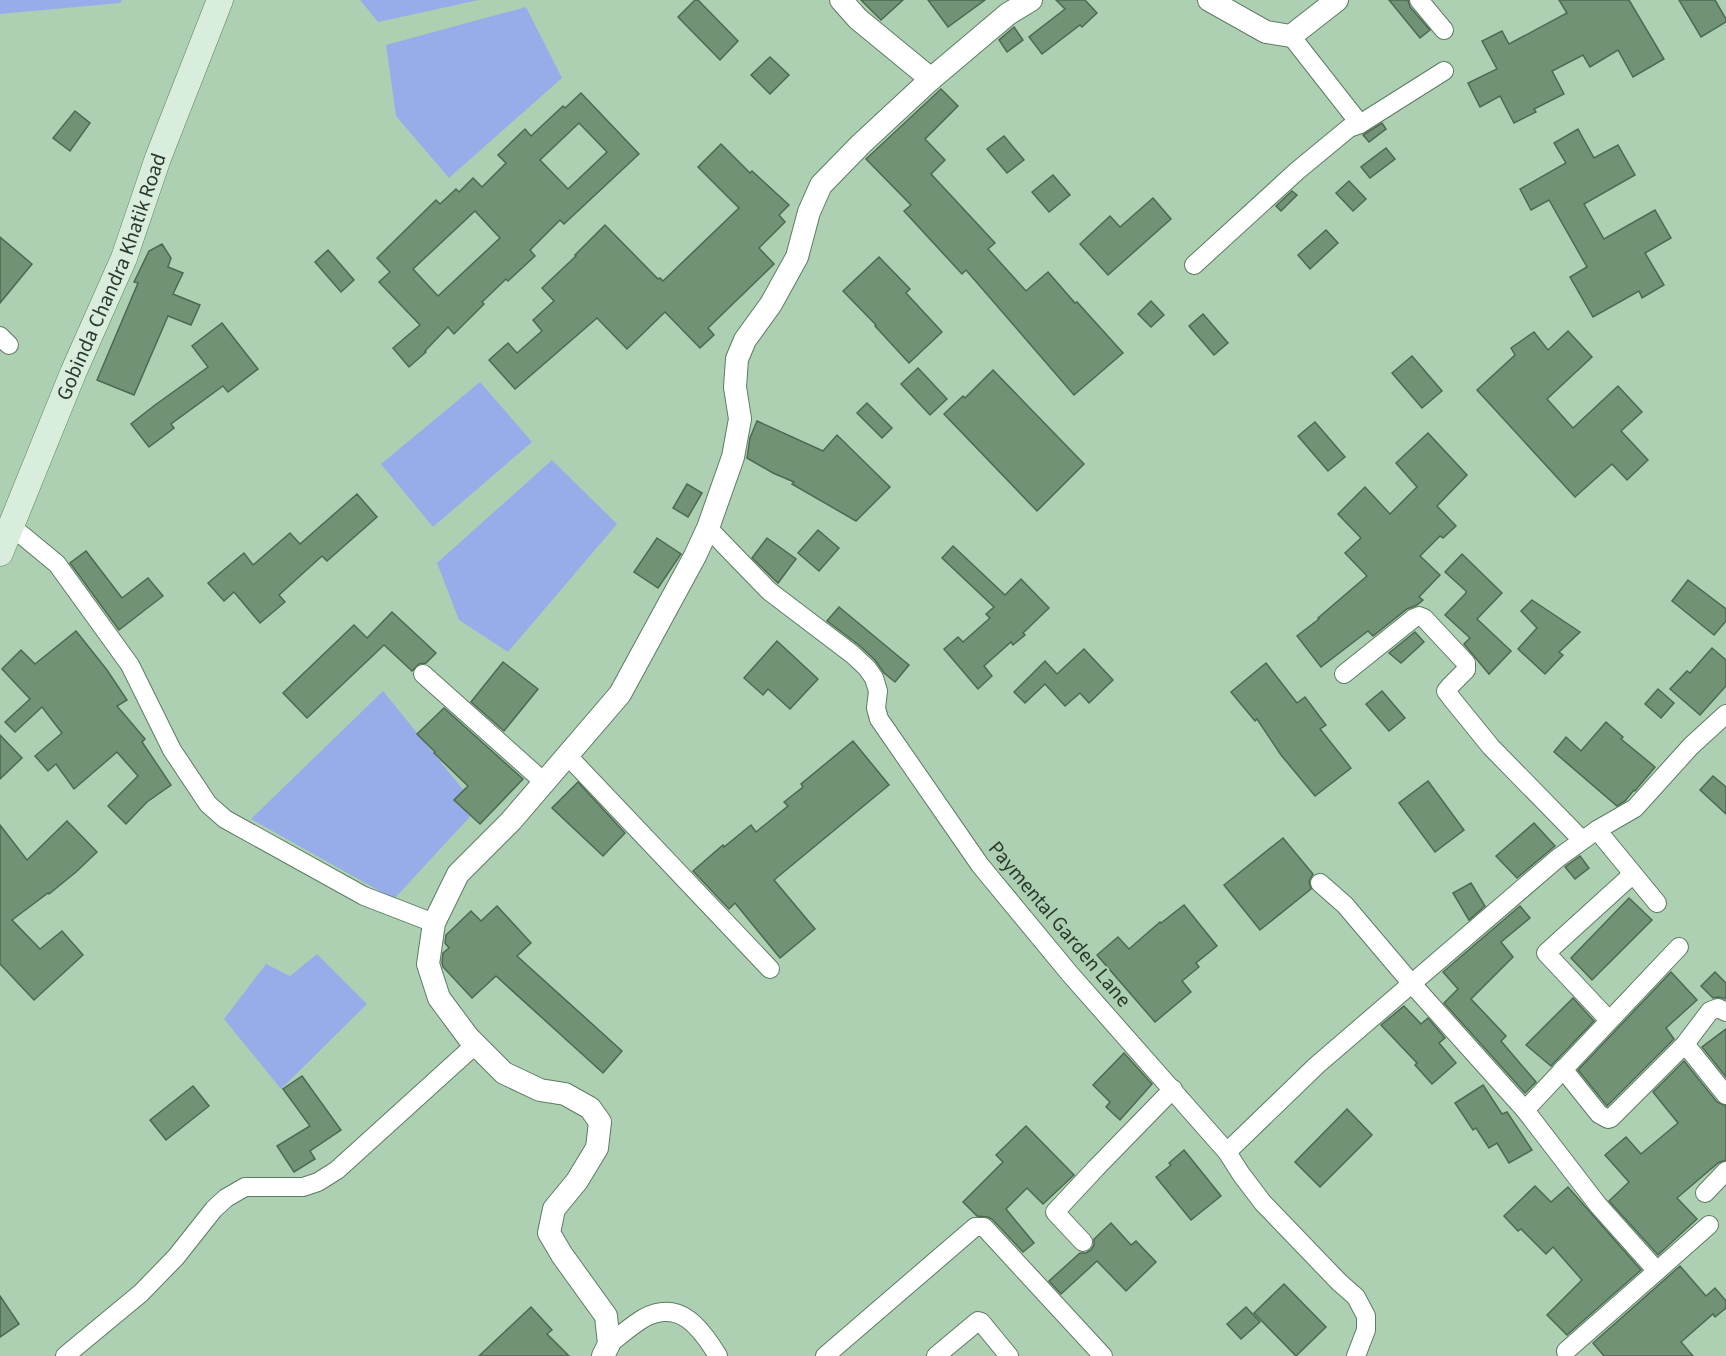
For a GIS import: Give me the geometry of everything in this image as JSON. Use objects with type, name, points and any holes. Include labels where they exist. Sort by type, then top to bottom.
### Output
[{"type":"main road","name":"Gobinda Chandra Khatik Road","points":[[0,553],[73,373],[124,258],[158,159],[220,0]]},
{"type":"street","points":[[841,0],[858,20],[931,79]]},
{"type":"street","points":[[606,1350],[606,1316],[549,1233],[554,1209],[577,1181],[597,1148],[600,1122],[590,1108],[565,1094],[540,1090],[504,1073],[468,1037],[439,998],[428,964],[434,923],[458,874],[510,821],[620,694],[695,556],[708,528],[733,457],[740,419],[735,387],[737,359],[745,340],[771,303],[797,256],[809,212],[821,185],[931,79],[1008,14],[1031,0]]},
{"type":"street","points":[[1209,0],[1266,32],[1291,36],[1360,124]]},
{"type":"street","points":[[1291,36],[1337,0]]},
{"type":"street","points":[[1419,0],[1444,30]]},
{"type":"street","points":[[1194,265],[1297,171],[1349,128],[1360,124],[1444,71]]},
{"type":"street","points":[[11,526],[57,564],[130,664],[172,750],[208,804],[225,819],[364,896],[434,923]]},
{"type":"street","name":"Paymental Garden Lane","points":[[708,528],[770,591],[867,668],[874,678],[878,691],[876,708],[879,719],[980,865],[1070,974],[1227,1152],[1263,1203],[1356,1297],[1366,1316],[1366,1330],[1356,1356]]},
{"type":"street","points":[[1344,674],[1414,618],[1419,616],[1424,618],[1466,663],[1466,670],[1446,691],[1491,747],[1581,840]]},
{"type":"street","points":[[423,674],[544,782]]},
{"type":"street","points":[[1227,1152],[1317,1065],[1558,858],[1581,840],[1635,808],[1690,746],[1726,714]]},
{"type":"street","points":[[567,755],[770,969]]},
{"type":"street","points":[[1597,830],[1657,903]]},
{"type":"street","points":[[1609,1020],[1546,953],[1633,874]]},
{"type":"street","points":[[1320,883],[1345,905],[1525,1110],[1598,1206],[1657,1270]]},
{"type":"street","points":[[1525,1110],[1679,947]]},
{"type":"street","points":[[1563,1069],[1599,1114],[1608,1119],[1611,1118],[1685,1044],[1710,1011],[1718,1008],[1726,1012]]},
{"type":"street","points":[[1685,1044],[1726,1095]]},
{"type":"street","points":[[65,1356],[141,1293],[176,1257],[213,1209],[225,1198],[245,1187],[303,1187],[318,1182],[337,1170],[476,1045]]},
{"type":"street","points":[[1083,1242],[1055,1212],[1173,1089]]},
{"type":"street","points":[[1705,1193],[1726,1171]]},
{"type":"street","points":[[825,1356],[975,1227],[979,1226],[984,1227],[1104,1356]]},
{"type":"street","points":[[1566,1351],[1709,1226]]},
{"type":"street","points":[[606,1350],[643,1318],[661,1311],[676,1312],[693,1322],[707,1337],[718,1356]]},
{"type":"street","points":[[936,1356],[978,1321],[1009,1356]]},
{"type":"water","points":[[0,0],[122,0],[120,3],[0,14]]},
{"type":"water","points":[[360,0],[479,0],[378,22]]},
{"type":"water","points":[[526,7],[562,78],[449,178],[396,116],[386,45]]},
{"type":"water","points":[[480,382],[532,442],[433,527],[381,464]]},
{"type":"water","points":[[552,460],[617,524],[508,652],[459,620],[437,563]]},
{"type":"water","points":[[383,691],[478,808],[394,899],[251,819]]},
{"type":"water","points":[[317,954],[367,1004],[281,1089],[224,1019],[266,964],[290,976]]},
{"type":"building","points":[[695,0],[698,0],[738,41],[720,60],[678,17]]},
{"type":"building","points":[[861,0],[903,0],[881,20]]},
{"type":"building","points":[[928,0],[985,0],[948,27]]},
{"type":"building","points":[[1056,0],[1085,0],[1097,13],[1082,27],[1080,25],[1042,54],[1029,37],[1065,9]]},
{"type":"building","points":[[1389,0],[1408,0],[1410,7],[1430,30],[1420,38]]},
{"type":"building","points":[[1559,0],[1629,0],[1664,59],[1633,77],[1618,50],[1590,67],[1583,55],[1552,71],[1564,94],[1534,109],[1536,112],[1514,123],[1500,96],[1480,107],[1468,83],[1497,69],[1482,41],[1502,31],[1509,44],[1567,13]]},
{"type":"building","points":[[1679,0],[1715,0],[1726,22],[1701,37]]},
{"type":"building","points":[[1014,27],[1023,40],[1007,52],[999,40]]},
{"type":"building","points":[[770,57],[789,75],[770,94],[751,75]]},
{"type":"building","points":[[941,89],[958,106],[925,139],[945,160],[931,174],[995,243],[988,249],[1026,291],[1048,272],[1123,353],[1074,395],[966,270],[962,274],[904,211],[911,205],[866,159]]},
{"type":"building","points":[[581,93],[639,154],[564,224],[560,220],[530,250],[535,256],[482,302],[484,304],[454,334],[448,327],[409,367],[393,348],[420,325],[379,282],[390,272],[377,258],[436,200],[440,204],[456,189],[459,192],[473,178],[482,187],[506,163],[498,155],[525,129],[531,136],[563,106],[565,108]],"holes":[[[579,123],[607,152],[568,189],[540,160]],[[475,211],[500,238],[438,296],[413,269]]]},
{"type":"building","points":[[75,111],[90,123],[70,151],[53,138]]},
{"type":"building","points":[[1382,123],[1386,129],[1369,142],[1363,135]]},
{"type":"building","points":[[1578,129],[1594,158],[1618,145],[1635,175],[1584,204],[1604,239],[1655,210],[1671,238],[1645,253],[1664,285],[1642,298],[1639,291],[1593,317],[1570,277],[1587,267],[1549,200],[1531,210],[1520,189],[1566,163],[1554,143]]},
{"type":"building","points":[[1004,136],[1024,160],[1007,173],[987,149]]},
{"type":"building","points":[[721,144],[750,173],[752,171],[789,205],[779,215],[785,222],[759,248],[774,264],[708,328],[714,335],[700,348],[665,312],[627,349],[597,318],[515,389],[489,360],[508,343],[517,353],[542,331],[533,320],[554,301],[542,288],[605,225],[658,279],[663,281],[739,208],[698,167]]},
{"type":"building","points":[[1386,148],[1395,159],[1370,178],[1361,167]]},
{"type":"building","points":[[1053,175],[1070,195],[1049,212],[1032,192]]},
{"type":"building","points":[[1349,181],[1366,199],[1353,211],[1336,193]]},
{"type":"building","points":[[1292,191],[1297,195],[1281,211],[1276,206]]},
{"type":"building","points":[[1153,198],[1171,219],[1108,275],[1080,244],[1110,216],[1120,227]]},
{"type":"building","points":[[1326,230],[1338,243],[1310,269],[1298,255]]},
{"type":"building","points":[[0,237],[32,264],[0,303]]},
{"type":"building","points":[[162,244],[171,258],[168,267],[183,273],[173,294],[200,305],[191,325],[168,316],[134,395],[97,380],[138,283],[134,282],[149,251]]},
{"type":"building","points":[[328,250],[354,280],[341,292],[315,262]]},
{"type":"building","points":[[879,257],[910,289],[906,293],[942,332],[909,363],[843,291]]},
{"type":"building","points":[[1151,301],[1164,315],[1151,327],[1138,314]]},
{"type":"building","points":[[1203,314],[1228,343],[1214,355],[1189,326]]},
{"type":"building","points":[[222,323],[258,369],[228,392],[223,386],[171,424],[174,428],[149,447],[131,424],[208,367],[192,346]]},
{"type":"building","points":[[1568,331],[1592,357],[1547,399],[1573,428],[1618,386],[1642,412],[1621,431],[1648,460],[1627,480],[1612,464],[1575,497],[1477,390],[1515,355],[1511,348],[1534,332],[1548,350]]},
{"type":"building","points":[[1412,356],[1442,391],[1422,408],[1392,373]]},
{"type":"building","points":[[918,368],[947,399],[930,415],[901,384]]},
{"type":"building","points":[[993,370],[1084,464],[1037,511],[944,414],[963,396],[965,398]]},
{"type":"building","points":[[867,403],[892,428],[882,438],[857,413]]},
{"type":"building","points":[[757,421],[823,451],[837,435],[890,487],[856,521],[792,484],[794,482],[747,458],[750,438]]},
{"type":"building","points":[[1315,422],[1345,457],[1328,471],[1298,436]]},
{"type":"building","points":[[1428,433],[1467,475],[1437,506],[1456,526],[1443,538],[1440,536],[1420,556],[1440,575],[1419,597],[1423,600],[1417,605],[1407,609],[1373,636],[1368,631],[1321,667],[1297,636],[1367,576],[1345,553],[1361,538],[1338,514],[1365,487],[1390,514],[1417,487],[1396,463]]},
{"type":"building","points":[[687,484],[702,493],[688,517],[673,508]]},
{"type":"building","points":[[357,494],[377,517],[327,561],[322,556],[279,595],[285,602],[260,623],[234,592],[224,601],[208,583],[244,553],[253,565],[290,533],[300,544]]},
{"type":"building","points":[[818,530],[839,548],[819,571],[798,553]]},
{"type":"building","points":[[657,538],[681,554],[658,588],[634,572]]},
{"type":"building","points":[[767,538],[796,559],[778,583],[752,558]]},
{"type":"building","points":[[953,546],[1005,595],[1021,579],[1049,608],[1023,633],[1025,635],[1013,645],[1011,642],[984,666],[992,676],[978,689],[944,649],[958,637],[963,642],[990,618],[986,614],[994,607],[942,558]]},
{"type":"building","points":[[86,551],[122,598],[148,578],[163,596],[119,630],[70,563]]},
{"type":"building","points":[[1462,554],[1502,593],[1477,619],[1511,651],[1489,674],[1464,644],[1470,638],[1445,615],[1466,593],[1445,572]]},
{"type":"building","points":[[1688,580],[1726,609],[1726,621],[1714,635],[1672,601]]},
{"type":"building","points":[[1532,600],[1580,632],[1559,652],[1563,655],[1545,674],[1518,649],[1537,628],[1521,611]]},
{"type":"building","points":[[839,607],[909,665],[895,682],[860,646],[827,621]]},
{"type":"building","points":[[392,612],[436,653],[426,663],[419,664],[412,671],[384,645],[307,718],[283,693],[354,625],[367,638]]},
{"type":"building","points":[[76,631],[127,700],[117,706],[145,739],[142,742],[171,785],[147,802],[126,824],[108,806],[138,776],[117,752],[74,789],[56,764],[48,771],[35,756],[62,733],[42,707],[15,732],[5,722],[30,699],[2,669],[21,650],[35,664]]},
{"type":"building","points":[[1415,632],[1424,642],[1401,663],[1389,653]]},
{"type":"building","points":[[777,641],[818,679],[790,709],[768,689],[763,695],[744,678]]},
{"type":"building","points":[[1712,648],[1726,660],[1726,686],[1700,715],[1670,689],[1687,671],[1690,673]]},
{"type":"building","points":[[1084,649],[1113,680],[1089,703],[1080,693],[1065,706],[1045,684],[1025,703],[1014,692],[1045,661],[1057,674]]},
{"type":"building","points":[[503,662],[538,689],[504,731],[471,702]]},
{"type":"building","points":[[1266,663],[1297,703],[1305,697],[1326,725],[1320,729],[1351,768],[1315,796],[1281,755],[1257,719],[1255,721],[1231,692]]},
{"type":"building","points":[[1658,689],[1674,703],[1661,718],[1645,704]]},
{"type":"building","points":[[1382,691],[1405,718],[1389,731],[1366,704]]},
{"type":"building","points":[[444,708],[523,779],[480,824],[454,800],[468,786],[417,734]]},
{"type":"building","points":[[1606,722],[1623,737],[1621,739],[1655,767],[1635,791],[1617,806],[1554,752],[1566,737],[1581,751]]},
{"type":"building","points":[[0,735],[22,758],[0,779]]},
{"type":"building","points":[[853,741],[889,785],[774,880],[815,929],[780,958],[735,903],[729,909],[693,871],[751,825],[756,832],[788,806],[784,802],[803,787],[801,784]]},
{"type":"building","points":[[1713,776],[1726,787],[1726,814],[1700,790]]},
{"type":"building","points":[[1428,781],[1464,830],[1435,852],[1399,803]]},
{"type":"building","points":[[578,782],[625,833],[603,856],[552,808]]},
{"type":"building","points":[[67,821],[97,852],[49,894],[12,920],[40,949],[62,931],[83,955],[34,1000],[0,964],[0,825],[27,860]]},
{"type":"building","points":[[1534,823],[1555,846],[1517,878],[1496,856]]},
{"type":"building","points":[[1283,838],[1313,874],[1309,881],[1311,889],[1260,930],[1224,885]]},
{"type":"building","points":[[1580,856],[1589,868],[1575,879],[1565,867]]},
{"type":"building","points":[[1471,883],[1485,906],[1469,920],[1453,893]]},
{"type":"building","points":[[1629,898],[1652,920],[1592,980],[1571,958]]},
{"type":"building","points":[[1184,905],[1217,946],[1196,963],[1199,967],[1182,981],[1191,992],[1155,1022],[1097,955],[1118,937],[1129,949]]},
{"type":"building","points":[[497,906],[531,943],[517,956],[622,1051],[603,1073],[496,976],[472,998],[443,967],[443,953],[449,948],[445,943],[446,935],[471,911],[481,921]]},
{"type":"building","points":[[1520,906],[1530,918],[1501,942],[1513,957],[1471,999],[1506,1036],[1501,1041],[1536,1082],[1525,1093],[1444,1003],[1458,989],[1443,972]]},
{"type":"building","points":[[1671,972],[1697,1000],[1666,1028],[1674,1039],[1607,1106],[1578,1070]]},
{"type":"building","points":[[1715,972],[1726,983],[1726,999],[1713,998],[1701,986]]},
{"type":"building","points":[[1573,998],[1594,1021],[1551,1066],[1526,1045]]},
{"type":"building","points":[[1404,1006],[1421,1024],[1428,1018],[1445,1038],[1439,1043],[1456,1063],[1432,1084],[1415,1065],[1417,1063],[1381,1025]]},
{"type":"building","points":[[1726,1029],[1726,1077],[1702,1047]]},
{"type":"building","points":[[1124,1053],[1152,1084],[1120,1120],[1106,1107],[1110,1102],[1093,1085]]},
{"type":"building","points":[[1684,1061],[1717,1102],[1726,1106],[1726,1160],[1718,1163],[1677,1198],[1697,1219],[1658,1255],[1609,1201],[1629,1182],[1605,1155],[1626,1137],[1641,1154],[1678,1123],[1653,1092]]},
{"type":"building","points":[[302,1076],[341,1130],[310,1151],[315,1159],[294,1172],[277,1146],[310,1126],[283,1089]]},
{"type":"building","points":[[1483,1085],[1502,1114],[1507,1112],[1532,1150],[1509,1163],[1497,1143],[1489,1148],[1476,1128],[1473,1130],[1455,1103]]},
{"type":"building","points":[[193,1086],[209,1106],[166,1140],[150,1120]]},
{"type":"building","points":[[1347,1109],[1372,1135],[1320,1187],[1295,1162]]},
{"type":"building","points":[[1026,1126],[1074,1175],[1043,1204],[1027,1188],[1006,1209],[1034,1243],[1023,1252],[992,1219],[977,1216],[963,1202],[1003,1162],[996,1155]]},
{"type":"building","points":[[1184,1150],[1221,1196],[1191,1220],[1156,1177]]},
{"type":"building","points":[[1535,1186],[1551,1202],[1568,1187],[1641,1270],[1567,1335],[1547,1315],[1582,1280],[1553,1247],[1546,1254],[1504,1216]]},
{"type":"building","points":[[1111,1223],[1131,1245],[1136,1241],[1156,1262],[1126,1291],[1097,1261],[1061,1294],[1049,1281],[1080,1253],[1091,1250],[1094,1239]]},
{"type":"building","points":[[1680,1266],[1706,1296],[1715,1288],[1726,1301],[1726,1308],[1715,1317],[1713,1314],[1681,1342],[1693,1356],[1604,1356],[1593,1343]]},
{"type":"building","points":[[1284,1284],[1326,1327],[1296,1356],[1254,1313]]},
{"type":"building","points":[[0,1296],[19,1324],[0,1337]]},
{"type":"building","points":[[531,1307],[552,1330],[547,1334],[569,1356],[479,1356]]},
{"type":"building","points":[[1246,1307],[1260,1322],[1241,1339],[1227,1324]]}]
